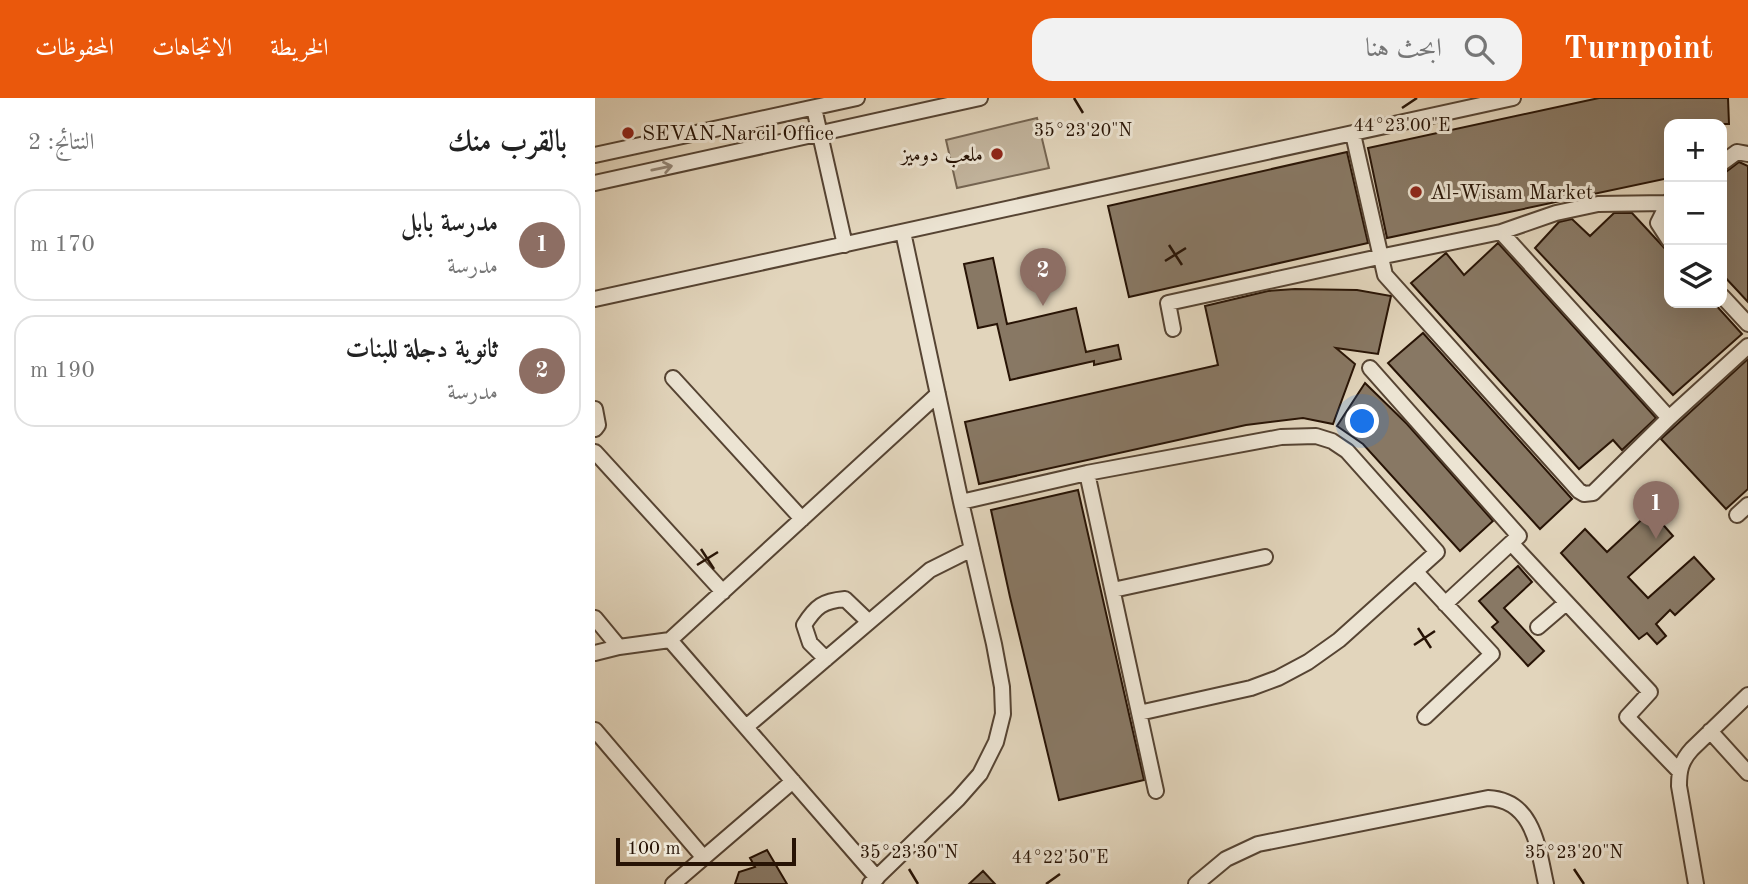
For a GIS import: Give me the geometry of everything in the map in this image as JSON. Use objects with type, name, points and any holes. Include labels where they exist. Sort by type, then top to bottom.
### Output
[{"type":"street","points":[[595,155],[857,98]]},
{"type":"street","points":[[595,183],[980,98]]},
{"type":"street","points":[[595,299],[1353,134],[1452,105],[1513,98]]},
{"type":"street","points":[[814,107],[845,245]]},
{"type":"street","points":[[1353,134],[1385,275],[1569,481],[1584,494],[1593,493],[1669,418],[1748,346]]},
{"type":"street","points":[[1727,159],[1737,152],[1748,154]]},
{"type":"street","points":[[1173,329],[1168,303],[1501,232],[1556,213],[1598,204],[1664,202]]},
{"type":"street","points":[[1664,210],[1658,223],[1664,232]]},
{"type":"street","points":[[670,640],[793,781],[873,881],[970,786],[987,764],[1000,731],[1004,701],[1001,674],[903,232]]},
{"type":"street","points":[[1501,232],[1669,418]]},
{"type":"street","points":[[1727,301],[1748,324]]},
{"type":"street","points":[[1370,368],[1519,536],[1445,604]]},
{"type":"street","points":[[673,378],[802,519]]},
{"type":"street","points":[[595,653],[670,640],[938,394]]},
{"type":"street","points":[[595,409],[598,425],[595,429]]},
{"type":"street","points":[[961,502],[1087,473],[1281,438],[1316,436],[1332,441],[1347,452],[1437,552],[1339,640],[1308,662],[1278,678],[1251,688],[1139,713]]},
{"type":"street","points":[[595,452],[723,592]]},
{"type":"street","points":[[1087,473],[1156,791]]},
{"type":"street","points":[[1511,543],[1650,692],[1627,717],[1679,771]]},
{"type":"street","points":[[746,727],[930,570],[972,550]]},
{"type":"street","points":[[1113,590],[1265,557]]},
{"type":"street","points":[[1416,572],[1492,654],[1425,716]]},
{"type":"street","points":[[826,659],[810,643],[804,625],[814,609],[830,601],[845,599],[869,622]]},
{"type":"street","points":[[1538,627],[1566,603]]},
{"type":"street","points":[[595,618],[619,647]]},
{"type":"street","points":[[1696,884],[1679,786],[1679,771],[1684,758],[1748,695]]},
{"type":"street","points":[[595,730],[704,858]]},
{"type":"street","points":[[1710,732],[1748,774]]},
{"type":"street","points":[[673,884],[793,781]]},
{"type":"street","points":[[1196,884],[1226,859],[1265,842],[1488,798],[1504,800],[1526,817],[1534,832],[1546,884]]},
{"type":"shaded area","name":"ملعب دوميز","points":[[1037,118],[1049,168],[957,188],[946,140]]},
{"type":"building","points":[[1599,98],[1728,98],[1729,124],[1727,119],[1664,119],[1664,179],[1387,238],[1368,148]]},
{"type":"building","points":[[1347,152],[1368,243],[1129,297],[1108,206]]},
{"type":"building","points":[[1739,162],[1748,166],[1748,302],[1727,279],[1727,171]]},
{"type":"building","points":[[1614,213],[1632,213],[1664,248],[1664,308],[1719,308],[1742,334],[1673,395],[1535,248],[1559,222],[1572,219],[1590,236]]},
{"type":"building","points":[[1498,243],[1656,418],[1622,450],[1613,440],[1579,469],[1411,283],[1446,253],[1464,275]]},
{"type":"building","points":[[993,258],[1007,324],[1076,308],[1086,352],[1118,345],[1121,359],[1094,365],[1094,361],[1010,380],[997,324],[978,328],[964,264]]},
{"type":"building","points":[[1357,290],[1391,296],[1378,354],[1336,348],[1355,364],[1333,424],[1303,418],[1246,425],[979,484],[965,422],[1218,365],[1205,306],[1268,291]]},
{"type":"building","points":[[1423,333],[1572,499],[1540,529],[1388,363]]},
{"type":"building","points":[[1748,359],[1748,489],[1726,509],[1661,439]]},
{"type":"building","points":[[1365,383],[1407,424],[1493,521],[1460,551],[1363,444],[1337,426]]},
{"type":"building","points":[[1078,490],[1144,780],[1059,800],[991,510]]},
{"type":"building","points":[[1651,511],[1673,536],[1628,577],[1648,598],[1694,557],[1714,579],[1675,615],[1670,610],[1656,624],[1666,636],[1657,644],[1647,633],[1639,639],[1561,553],[1585,529],[1607,552]]},
{"type":"building","points":[[1518,566],[1532,582],[1504,608],[1544,651],[1528,666],[1492,627],[1498,622],[1479,601]]},
{"type":"building","points":[[767,850],[787,884],[735,884],[739,872],[755,867],[750,858]]},
{"type":"building","points":[[983,871],[995,884],[969,884]]},
{"type":"place","name":"SEVAN Narcil Office","points":[[628,133]]},
{"type":"place","name":"ملعب دوميز","points":[[997,154]]},
{"type":"place","name":"Al-Wisam Market","points":[[1416,192]]},
{"type":"place","name":"ثانوية دجلة للبنات","points":[[1043,306]]},
{"type":"place","name":"مدرسة بابل","points":[[1656,539]]}]
